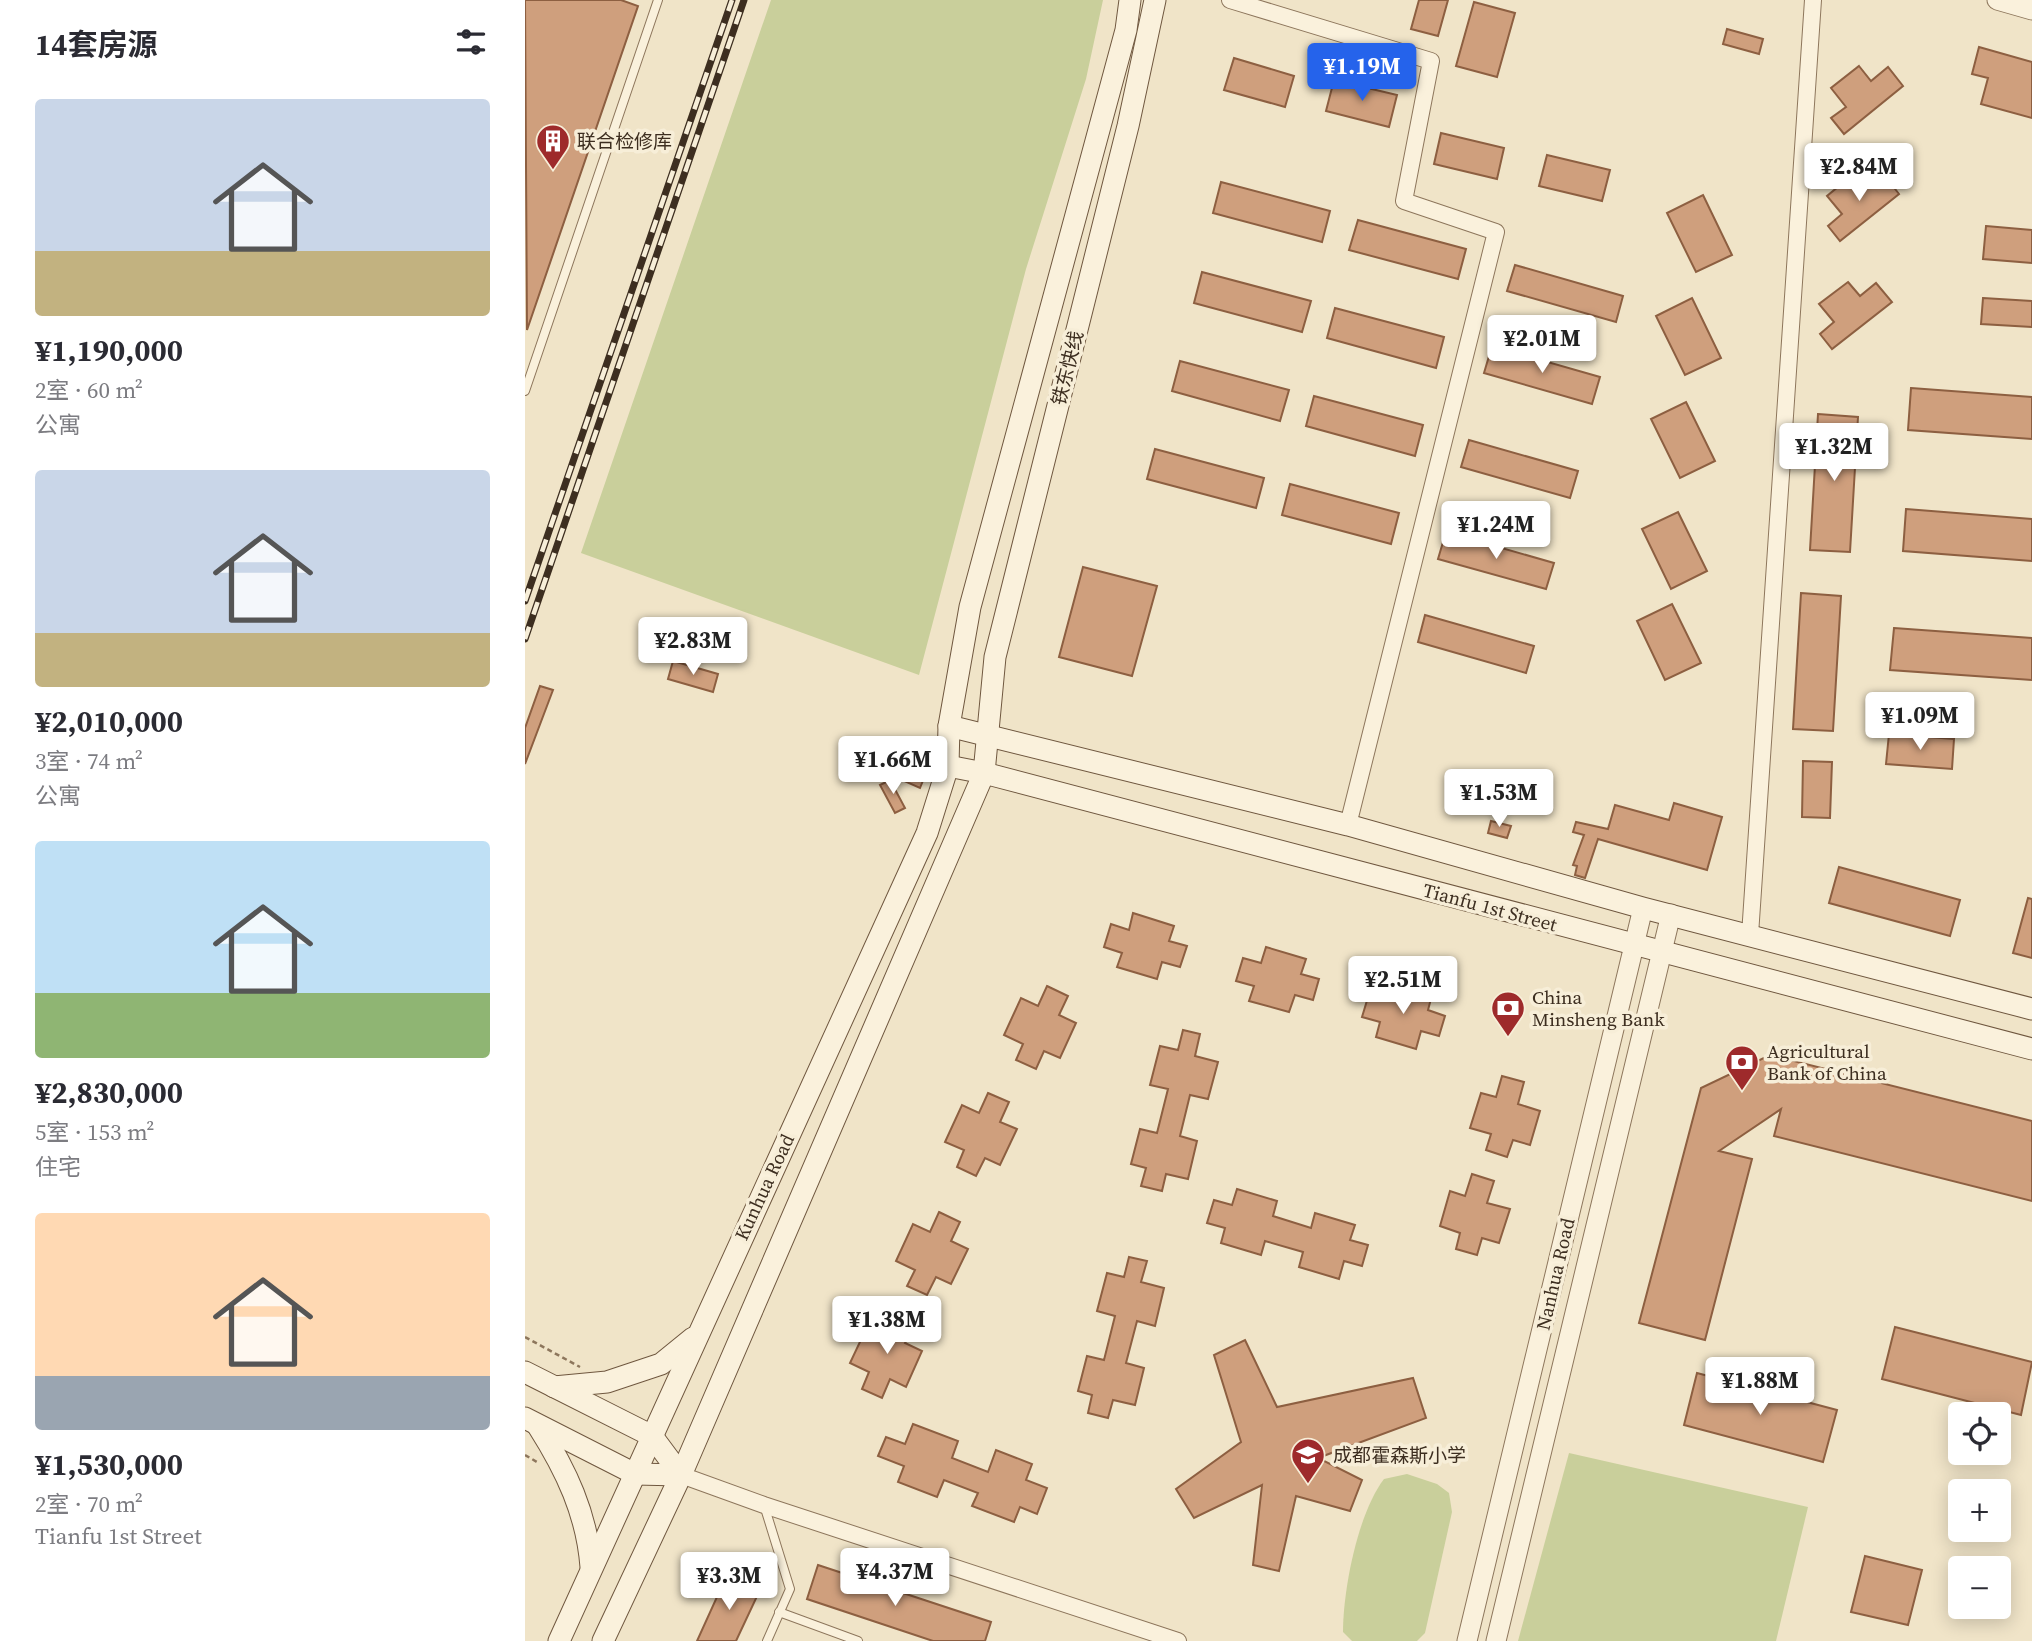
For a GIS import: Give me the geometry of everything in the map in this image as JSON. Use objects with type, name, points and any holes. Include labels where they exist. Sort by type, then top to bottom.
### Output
[{"type":"main road","name":"铁东快线","points":[[949,726],[970,607],[1126,30],[1130,0]]},
{"type":"main road","name":"铁东快线","points":[[987,737],[995,657],[1003,619],[1128,126],[1155,0]]},
{"type":"main road","name":"Tianfu 1st Street","points":[[949,726],[1348,825],[1643,908],[2032,1009]]},
{"type":"main road","name":"Kunhua Road","points":[[559,1641],[927,832],[948,766],[949,726]]},
{"type":"main road","name":"Kunhua Road","points":[[603,1641],[681,1475],[984,773],[987,737]]},
{"type":"main road","name":"Tianfu 1st Street","points":[[948,766],[984,773],[1661,954],[2032,1049]]},
{"type":"main road","points":[[554,1387],[607,1382],[661,1364],[697,1334]]},
{"type":"main road","points":[[525,1372],[652,1436],[681,1475]]},
{"type":"main road","points":[[531,1421],[635,1474],[681,1475]]},
{"type":"main road","points":[[531,1421],[563,1466],[588,1531],[591,1571]]},
{"type":"street","points":[[1230,0],[1431,61],[1404,201],[1496,232],[1348,825]]},
{"type":"street","points":[[1750,935],[1813,0]]},
{"type":"street","points":[[1997,0],[2032,10]]},
{"type":"street","name":"Nanhua Road","points":[[1467,1641],[1643,908]]},
{"type":"street","points":[[1496,1641],[1671,914]]},
{"type":"street","points":[[681,1475],[764,1506],[1178,1641]]},
{"type":"lane","points":[[525,391],[658,0]]},
{"type":"lane","points":[[764,1506],[790,1589],[767,1641]]},
{"type":"lane","points":[[779,1612],[858,1641]]},
{"type":"path","points":[[525,1337],[607,1382]]},
{"type":"green space","points":[[771,0],[1103,0],[1086,79],[1026,269],[919,675],[581,553]]},
{"type":"green space","points":[[1569,1453],[1808,1507],[1776,1641],[1518,1641]]},
{"type":"green space","points":[[1407,1474],[1437,1484],[1449,1493],[1452,1512],[1425,1633],[1417,1641],[1352,1641],[1343,1632],[1344,1614],[1349,1574],[1360,1531],[1384,1479]]},
{"type":"building","name":"联合检修库","points":[[525,0],[621,0],[638,6],[527,330]]},
{"type":"building","points":[[1419,0],[1448,0],[1438,36],[1411,29]]},
{"type":"building","points":[[1474,2],[1515,13],[1497,77],[1456,66]]},
{"type":"building","points":[[1727,29],[1763,39],[1759,54],[1723,44]]},
{"type":"building","points":[[1979,47],[2032,62],[2032,118],[1981,104],[1988,78],[1972,74]]},
{"type":"building","points":[[1234,58],[1294,76],[1285,107],[1224,90]]},
{"type":"building","points":[[1859,66],[1871,81],[1888,67],[1903,86],[1844,134],[1831,118],[1846,107],[1831,88]]},
{"type":"building","points":[[1334,80],[1397,95],[1389,127],[1326,111]]},
{"type":"building","points":[[1441,133],[1504,148],[1497,179],[1434,164]]},
{"type":"building","points":[[1547,155],[1610,170],[1602,201],[1539,186]]},
{"type":"building","points":[[1855,173],[1867,188],[1884,175],[1899,194],[1840,241],[1828,226],[1842,214],[1827,196]]},
{"type":"building","points":[[1221,182],[1330,211],[1322,242],[1213,213]]},
{"type":"building","points":[[1703,195],[1732,255],[1696,272],[1667,213]]},
{"type":"building","points":[[1358,220],[1466,249],[1458,279],[1349,250]]},
{"type":"building","points":[[1986,226],[2032,230],[2032,263],[1983,259]]},
{"type":"building","points":[[1515,265],[1623,296],[1616,322],[1507,291]]},
{"type":"building","points":[[1202,272],[1311,301],[1302,332],[1194,303]]},
{"type":"building","points":[[1848,282],[1860,296],[1876,283],[1892,302],[1832,349],[1820,334],[1834,322],[1819,304]]},
{"type":"building","points":[[1692,298],[1721,358],[1685,375],[1656,316]]},
{"type":"building","points":[[1983,298],[2032,301],[2032,327],[1981,324]]},
{"type":"building","points":[[1335,308],[1444,337],[1436,368],[1327,338]]},
{"type":"building","points":[[1492,346],[1600,377],[1592,404],[1484,373]]},
{"type":"building","points":[[1180,361],[1289,390],[1280,421],[1172,391]]},
{"type":"building","points":[[1911,388],[2032,397],[2032,439],[1908,430]]},
{"type":"building","points":[[1314,396],[1423,425],[1415,456],[1306,426]]},
{"type":"building","points":[[1686,402],[1715,461],[1680,478],[1651,419]]},
{"type":"building","points":[[1818,414],[1858,417],[1850,552],[1810,550]]},
{"type":"building","points":[[1469,440],[1578,471],[1570,498],[1461,467]]},
{"type":"building","points":[[1155,449],[1264,478],[1256,508],[1147,479]]},
{"type":"building","points":[[1290,484],[1399,513],[1391,544],[1282,515]]},
{"type":"building","points":[[1906,509],[2032,519],[2032,561],[1903,551]]},
{"type":"building","points":[[1678,512],[1707,571],[1671,589],[1642,529]]},
{"type":"building","points":[[1446,532],[1554,563],[1546,589],[1438,559]]},
{"type":"building","points":[[1083,567],[1157,586],[1132,676],[1059,657]]},
{"type":"building","points":[[1801,593],[1841,596],[1833,731],[1793,729]]},
{"type":"building","points":[[1672,604],[1701,663],[1665,680],[1637,621]]},
{"type":"building","points":[[1425,615],[1534,646],[1526,673],[1418,642]]},
{"type":"building","points":[[1894,628],[2032,638],[2032,680],[1890,670]]},
{"type":"building","points":[[673,661],[718,674],[713,692],[668,679]]},
{"type":"building","points":[[540,686],[553,690],[525,764],[525,728]]},
{"type":"building","points":[[1889,734],[1954,739],[1952,769],[1886,764]]},
{"type":"building","points":[[875,750],[926,773],[920,788],[868,765]]},
{"type":"building","points":[[1803,761],[1832,762],[1830,818],[1802,817]]},
{"type":"building","points":[[890,780],[905,808],[895,813],[880,785]]},
{"type":"building","points":[[1674,803],[1722,817],[1707,870],[1598,839],[1585,878],[1575,875],[1577,866],[1573,865],[1584,835],[1573,832],[1576,822],[1608,829],[1615,805],[1669,820]]},
{"type":"building","points":[[1491,821],[1511,826],[1507,838],[1488,833]]},
{"type":"building","points":[[1839,867],[1960,900],[1950,936],[1829,903]]},
{"type":"building","points":[[2028,898],[2032,899],[2032,958],[2013,953]]},
{"type":"building","points":[[1133,913],[1174,926],[1169,941],[1187,946],[1180,967],[1162,962],[1157,979],[1117,967],[1122,953],[1104,947],[1111,924],[1129,930]]},
{"type":"building","points":[[1266,947],[1306,959],[1301,974],[1319,979],[1313,1000],[1295,995],[1289,1012],[1249,1001],[1254,986],[1236,981],[1243,958],[1261,963]]},
{"type":"building","points":[[1392,983],[1432,995],[1428,1010],[1445,1016],[1439,1036],[1421,1031],[1416,1049],[1376,1037],[1380,1022],[1362,1017],[1369,994],[1387,999]]},
{"type":"building","points":[[1047,986],[1068,996],[1059,1015],[1076,1023],[1060,1058],[1044,1051],[1036,1069],[1016,1060],[1023,1044],[1004,1035],[1021,998],[1038,1006]]},
{"type":"building","points":[[1183,1030],[1200,1034],[1195,1056],[1218,1062],[1208,1099],[1190,1095],[1180,1136],[1197,1141],[1188,1179],[1166,1174],[1162,1191],[1141,1186],[1146,1168],[1131,1164],[1140,1129],[1157,1133],[1168,1089],[1150,1085],[1160,1046],[1178,1050]]},
{"type":"building","points":[[1770,1055],[2032,1121],[2032,1201],[1774,1136],[1781,1109],[1719,1151],[1752,1159],[1705,1340],[1639,1323],[1701,1088]]},
{"type":"building","points":[[1502,1076],[1524,1082],[1518,1104],[1540,1111],[1530,1145],[1513,1140],[1507,1157],[1486,1150],[1491,1134],[1470,1128],[1481,1093],[1496,1097]]},
{"type":"building","points":[[988,1093],[1009,1102],[1000,1122],[1017,1129],[1000,1165],[985,1158],[976,1176],[957,1167],[964,1150],[945,1142],[962,1105],[979,1113]]},
{"type":"building","points":[[1472,1174],[1494,1181],[1487,1203],[1510,1209],[1499,1243],[1482,1238],[1477,1255],[1456,1249],[1460,1233],[1440,1226],[1450,1191],[1465,1196]]},
{"type":"building","points":[[1237,1189],[1277,1201],[1273,1216],[1311,1228],[1315,1213],[1355,1225],[1350,1240],[1368,1245],[1362,1266],[1344,1261],[1339,1279],[1299,1267],[1303,1252],[1265,1241],[1261,1255],[1221,1243],[1225,1228],[1207,1223],[1214,1200],[1232,1205]]},
{"type":"building","points":[[939,1212],[960,1222],[951,1241],[968,1249],[951,1284],[936,1277],[927,1295],[907,1286],[915,1270],[896,1261],[913,1224],[930,1232]]},
{"type":"building","points":[[1129,1257],[1147,1261],[1141,1282],[1164,1288],[1155,1326],[1137,1321],[1126,1363],[1144,1368],[1135,1405],[1113,1400],[1108,1418],[1088,1413],[1092,1395],[1078,1391],[1087,1356],[1104,1360],[1115,1316],[1097,1311],[1107,1273],[1124,1277]]},
{"type":"building","points":[[893,1314],[914,1324],[905,1343],[922,1351],[906,1387],[890,1379],[882,1398],[862,1389],[869,1372],[850,1363],[867,1327],[884,1334]]},
{"type":"building","points":[[1895,1327],[2032,1362],[2021,1415],[2011,1412],[2011,1402],[1971,1402],[1882,1379]]},
{"type":"building","points":[[1245,1340],[1277,1407],[1413,1378],[1426,1418],[1318,1458],[1362,1480],[1350,1511],[1296,1496],[1279,1571],[1253,1565],[1262,1485],[1194,1518],[1176,1489],[1241,1442],[1214,1355]]},
{"type":"building","points":[[1697,1373],[1837,1410],[1823,1462],[1684,1425]]},
{"type":"building","points":[[913,1424],[958,1441],[952,1458],[988,1472],[996,1450],[1032,1464],[1026,1480],[1047,1488],[1037,1514],[1020,1507],[1014,1522],[972,1506],[978,1493],[944,1480],[937,1497],[898,1482],[904,1466],[878,1456],[886,1437],[905,1444]]},
{"type":"building","points":[[1865,1556],[1922,1570],[1908,1625],[1851,1612]]},
{"type":"building","points":[[818,1565],[991,1622],[985,1641],[933,1641],[807,1599]]},
{"type":"building","points":[[726,1577],[759,1592],[736,1641],[697,1641]]},
{"type":"railway","points":[[525,601],[732,0]]},
{"type":"railway","points":[[525,639],[744,0]]},
{"type":"place","name":"联合检修库","points":[[553,171]]},
{"type":"place","name":"China Minsheng Bank","points":[[1508,1038]]},
{"type":"place","name":"Agricultural Bank of China","points":[[1742,1092]]},
{"type":"place","name":"成都霍森斯小学","points":[[1308,1485]]}]
